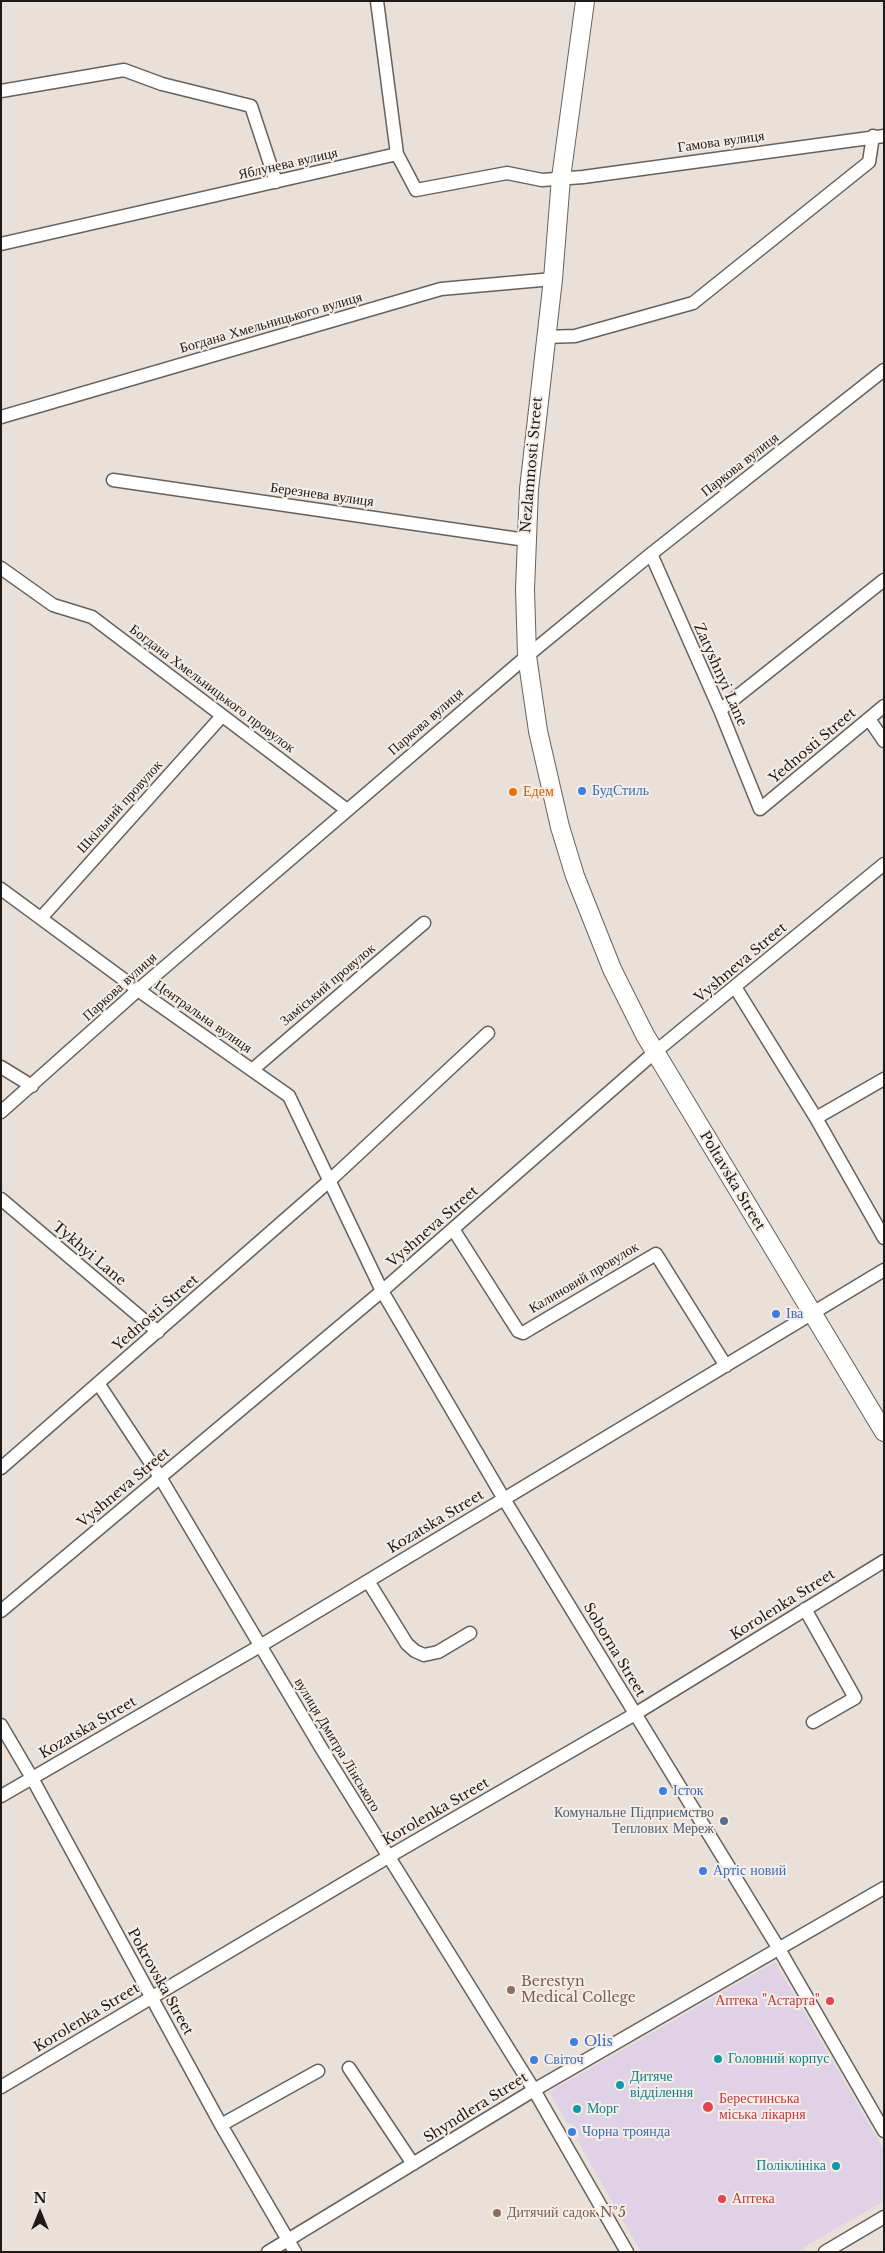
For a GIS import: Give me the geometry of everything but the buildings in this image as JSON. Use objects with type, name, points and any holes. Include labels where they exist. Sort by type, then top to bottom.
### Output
[{"type":"highway","name":"Nezlamnosti Street","points":[[585,1],[561,178],[553,279],[529,489],[526,540],[527,656],[538,731],[550,787],[572,868],[592,923]]},
{"type":"highway","name":"Poltavska Street","points":[[592,923],[612,969],[656,1052],[884,1432]]},
{"type":"street","points":[[377,1],[397,154],[416,190],[507,173],[542,180],[561,178]]},
{"type":"street","points":[[1,91],[124,70],[162,84],[251,106],[276,182]]},
{"type":"street","points":[[545,337],[575,336],[694,304],[869,162],[878,136]]},
{"type":"street","name":"Гамова вулиця","points":[[561,178],[878,136]]},
{"type":"street","name":"Яблунева вулиця","points":[[1,244],[397,154]]},
{"type":"street","name":"Богдана Хмельницького вулиця","points":[[1,417],[441,289],[553,279]]},
{"type":"street","name":"Паркова вулиця","points":[[1,1112],[138,990],[527,656],[651,554],[884,370]]},
{"type":"street","name":"Березнева вулиця","points":[[113,480],[526,540]]},
{"type":"street","name":"Zatyshnyi Lane","points":[[651,554],[720,710],[760,809]]},
{"type":"street","name":"Богдана Хмельницького провулок","points":[[1,568],[53,604],[92,617],[347,810]]},
{"type":"street","points":[[720,710],[884,580]]},
{"type":"street","name":"Yednosti Street","points":[[760,809],[884,706]]},
{"type":"street","name":"Шкільний провулок","points":[[41,918],[222,716]]},
{"type":"street","points":[[869,719],[884,741]]},
{"type":"street","name":"Vyshneva Street","points":[[1,1611],[382,1292],[656,1052],[884,864]]},
{"type":"street","name":"Центральна вулиця","points":[[1,889],[138,990],[289,1096],[330,1180]]},
{"type":"street","name":"Заміський провулок","points":[[252,1070],[424,924]]},
{"type":"street","points":[[735,987],[816,1118],[884,1238]]},
{"type":"street","name":"Yednosti Street","points":[[1,1468],[330,1180],[488,1033]]},
{"type":"street","points":[[1,1067],[32,1086]]},
{"type":"street","points":[[816,1118],[884,1079]]},
{"type":"street","name":"Soborna Street","points":[[330,1180],[382,1292],[504,1499],[779,1949],[884,2131]]},
{"type":"street","name":"Tykhyi Lane","points":[[1,1199],[158,1332]]},
{"type":"street","name":"Калиновий провулок","points":[[453,1229],[518,1331],[523,1333],[656,1254],[726,1366]]},
{"type":"street","name":"Kozatska Street","points":[[1,1796],[260,1646],[884,1270]]},
{"type":"street","name":"вулиця Дмитра Лінського","points":[[98,1383],[160,1477],[388,1857],[534,2090],[627,2252]]},
{"type":"street","name":"Korolenka Street","points":[[1,2086],[151,1996],[635,1714],[884,1561]]},
{"type":"street","points":[[368,1581],[407,1644],[415,1651],[424,1655],[438,1652],[470,1632]]},
{"type":"street","points":[[805,1609],[854,1698],[813,1722]]},
{"type":"street","name":"Pokrovska Street","points":[[1,1726],[32,1778],[221,2125],[295,2252]]},
{"type":"street","name":"Shyndlera Street","points":[[268,2252],[534,2090],[884,1888]]},
{"type":"street","points":[[349,2068],[413,2164]]},
{"type":"street","points":[[221,2125],[318,2071]]},
{"type":"street","points":[[826,2252],[884,2217]]},
{"type":"shaded area","name":"Берестинська міська лікарня","points":[[775,1962],[884,2150],[884,2201],[804,2247],[806,2252],[641,2252],[577,2140],[580,2137],[572,2123],[568,2124],[549,2092]]},
{"type":"place","name":"БудСтиль","points":[[582,791]]},
{"type":"place","name":"Едем","points":[[513,792]]},
{"type":"place","name":"Іва","points":[[776,1314]]},
{"type":"place","name":"Істок","points":[[663,1791]]},
{"type":"place","name":"Комунальне Підприємство Теплових Мереж","points":[[724,1821]]},
{"type":"place","name":"Артіс новий","points":[[703,1871]]},
{"type":"place","name":"Berestyn Medical College","points":[[511,1990]]},
{"type":"place","name":"Аптека \"Астарта\"","points":[[830,2001]]},
{"type":"place","name":"Olis","points":[[574,2042]]},
{"type":"place","name":"Головний корпус","points":[[718,2059]]},
{"type":"place","name":"Світоч","points":[[534,2060]]},
{"type":"place","name":"Дитяче відділення","points":[[620,2085]]},
{"type":"place","name":"Берестинська міська лікарня","points":[[708,2107]]},
{"type":"place","name":"Морг","points":[[577,2109]]},
{"type":"place","name":"Чорна троянда","points":[[572,2132]]},
{"type":"place","name":"Поліклініка","points":[[836,2166]]},
{"type":"place","name":"Аптека","points":[[722,2199]]},
{"type":"place","name":"Дитячий садок №5","points":[[497,2213]]}]
